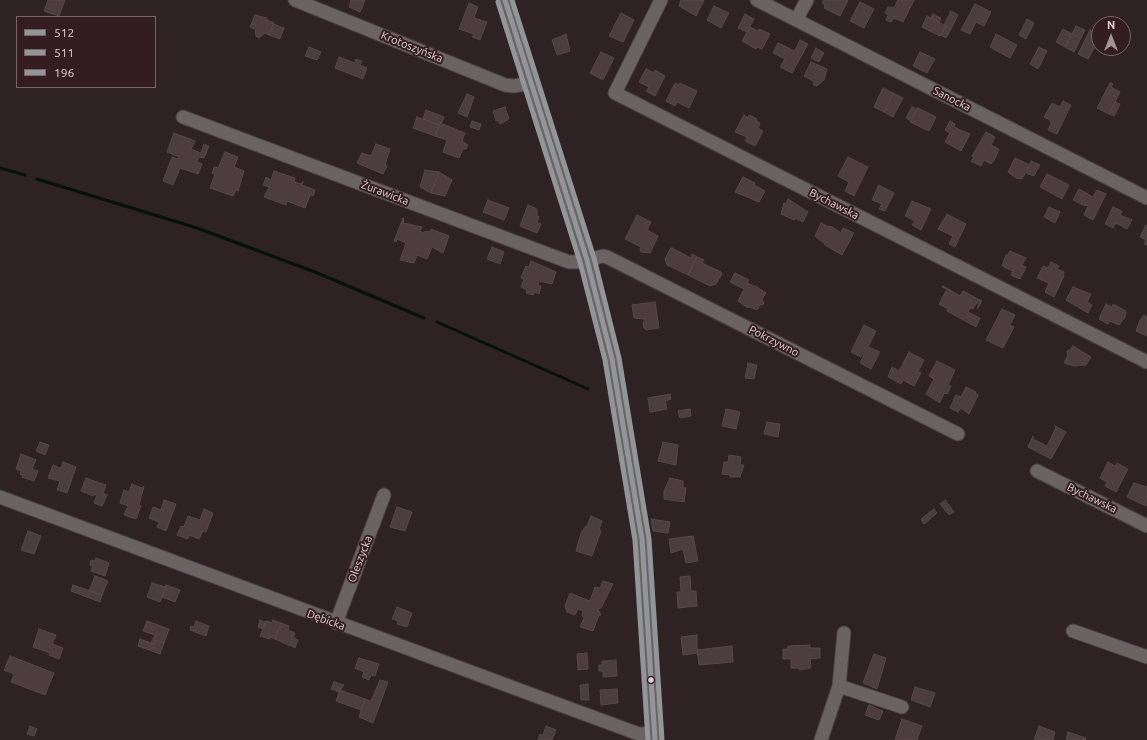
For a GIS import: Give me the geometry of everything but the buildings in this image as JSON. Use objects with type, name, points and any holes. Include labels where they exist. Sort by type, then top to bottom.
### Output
[{"type":"street","name":"Krotoszyńska","points":[[295,0],[505,84],[514,86],[531,83]]},
{"type":"street","points":[[505,0],[587,260],[612,359],[642,533],[646,571],[655,736]]},
{"type":"street","name":"Bychawska","points":[[662,0],[614,93],[1147,362]]},
{"type":"street","name":"Sanocka","points":[[757,0],[1147,198]]},
{"type":"street","points":[[796,20],[807,0]]},
{"type":"street","name":"Żurawicka","points":[[183,117],[569,262],[587,260]]},
{"type":"street","name":"Pokrzywno","points":[[587,260],[603,256],[607,257],[958,434]]},
{"type":"street","name":"Bychawska","points":[[1037,471],[1147,526]]},
{"type":"street","name":"Oleszycka","points":[[336,623],[384,495]]},
{"type":"street","name":"Dębicka","points":[[0,497],[336,623],[639,734],[655,736]]},
{"type":"street","points":[[1073,631],[1147,657]]},
{"type":"street","points":[[821,740],[839,686],[844,633]]},
{"type":"street","points":[[839,686],[902,707]]},
{"type":"waterway","points":[[0,168],[25,175]]},
{"type":"waterway","points":[[37,179],[197,228],[315,272],[424,318]]},
{"type":"waterway","points":[[437,322],[588,389]]},
{"type":"transit line","name":"512","points":[[505,0],[587,260],[612,359],[642,539],[655,740]]},
{"type":"transit line","name":"196","points":[[512,0],[594,258],[619,358],[649,539],[662,740]]},
{"type":"transit line","name":"511","points":[[498,2],[580,262],[605,360],[635,540],[648,740]]}]
